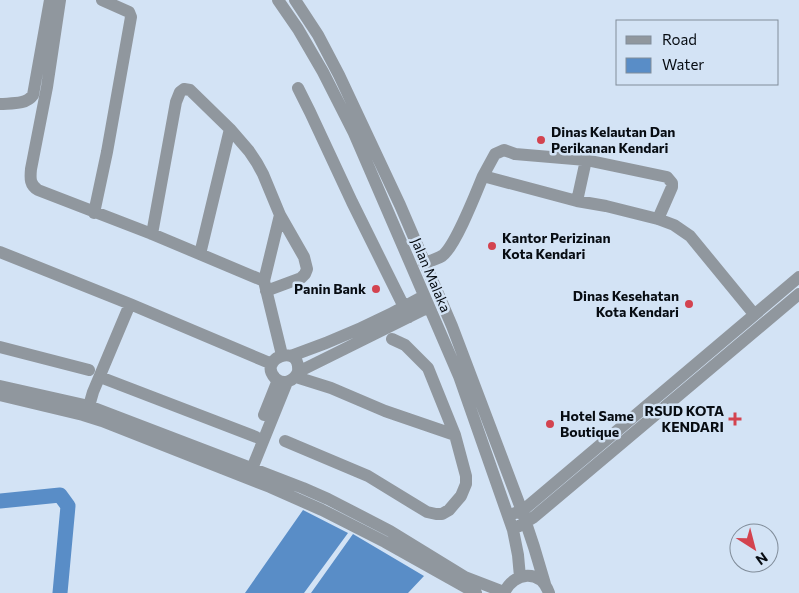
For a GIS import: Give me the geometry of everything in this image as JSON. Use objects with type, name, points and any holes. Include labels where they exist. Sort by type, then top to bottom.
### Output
[{"type":"street","points":[[0,104],[25,101],[33,95],[50,0]]},
{"type":"street","points":[[60,0],[47,87],[30,178],[33,187],[200,254],[265,286],[301,278],[307,269],[304,257],[280,215],[257,163],[230,129],[190,90],[184,89],[180,92],[176,102],[152,234]]},
{"type":"street","points":[[94,212],[107,152],[131,17],[129,12],[102,0]]},
{"type":"street","name":"Jalan Malaka","points":[[278,0],[298,29],[337,99],[364,158],[416,307],[464,389],[513,530],[520,577]]},
{"type":"street","name":"Jalan Malaka","points":[[295,0],[318,35],[339,75],[400,205],[435,259],[452,326],[527,516],[547,589]]},
{"type":"street","points":[[298,88],[352,202],[416,307]]},
{"type":"street","points":[[200,254],[230,129]]},
{"type":"street","name":"Jalan Malaka","points":[[435,259],[449,250],[495,154],[504,150],[515,154],[586,160],[667,177],[672,187],[658,219]]},
{"type":"street","points":[[577,201],[586,160]]},
{"type":"street","points":[[484,176],[577,201],[658,219],[674,225],[690,236],[746,305]]},
{"type":"street","points":[[280,215],[265,286],[287,356]]},
{"type":"street","points":[[0,252],[272,364]]},
{"type":"street","points":[[513,530],[746,305],[797,286]]},
{"type":"street","points":[[509,517],[527,516],[797,286]]},
{"type":"street","points":[[89,406],[95,381],[130,304]]},
{"type":"street","points":[[416,307],[331,341],[276,358],[272,364],[272,373],[331,388],[385,411],[455,435]]},
{"type":"street","points":[[290,378],[416,307]]},
{"type":"street","points":[[285,441],[368,476],[428,512],[442,514],[449,510],[461,496],[466,484],[466,476],[455,435],[428,368],[405,345],[392,339]]},
{"type":"street","points":[[331,341],[337,353]]},
{"type":"street","points":[[0,347],[95,381],[390,531],[465,576],[504,593],[513,580],[527,576],[540,580],[547,589]]},
{"type":"street","points":[[251,459],[298,363],[295,359],[287,356]]},
{"type":"street","points":[[0,386],[89,406],[251,459],[270,487],[385,542],[476,593]]},
{"type":"street","points":[[0,395],[83,415],[161,443],[251,459]]},
{"type":"water","points":[[303,510],[348,533],[304,593],[245,593]]},
{"type":"water","points":[[353,534],[424,576],[408,593],[311,593]]},
{"type":"waterway","points":[[0,501],[60,495],[68,506],[60,593]]},
{"type":"place","name":"Dinas Kelautan Dan Perikanan Kendari","points":[[541,140]]},
{"type":"place","name":"Kantor Perizinan Kota Kendari","points":[[492,246]]},
{"type":"place","name":"Panin Bank","points":[[376,289]]},
{"type":"place","name":"Dinas Kesehatan Kota Kendari","points":[[689,304]]},
{"type":"place","name":"RSUD KOTA KENDARI","points":[[735,419]]},
{"type":"place","name":"Hotel Same Boutique","points":[[550,424]]}]
